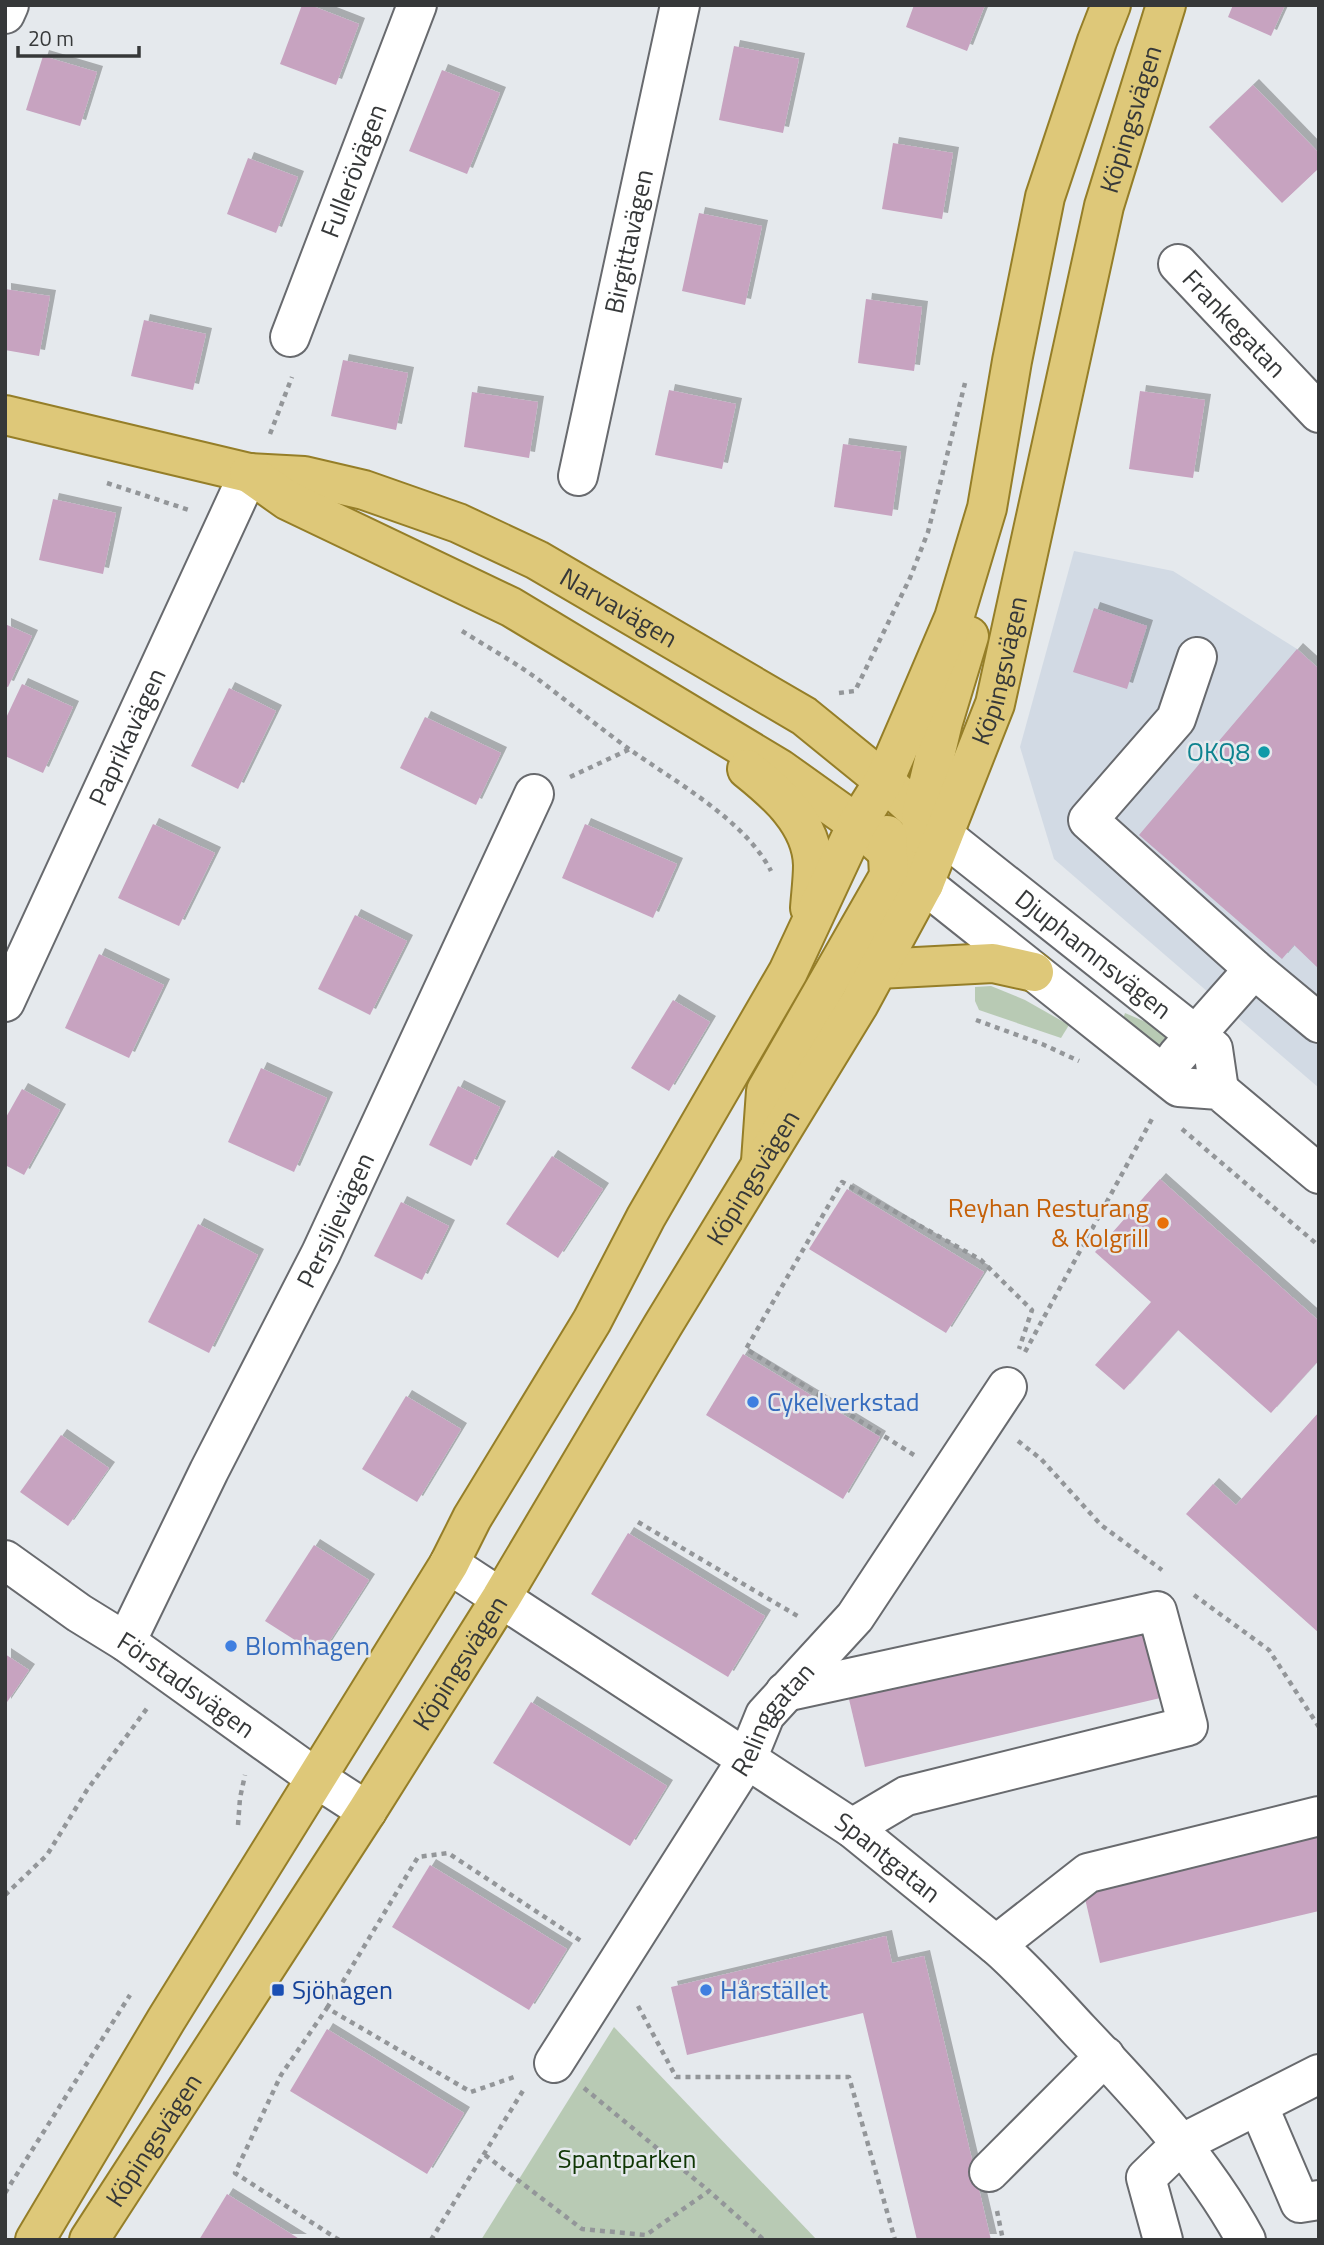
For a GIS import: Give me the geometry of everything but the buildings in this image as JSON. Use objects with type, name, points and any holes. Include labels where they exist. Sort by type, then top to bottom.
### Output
[{"type":"main road","name":"Köpingsvägen","points":[[35,2240],[173,2008],[449,1564],[472,1518],[592,1321],[646,1217],[789,972],[858,824],[884,780],[954,618],[987,508],[1012,361],[1045,197],[1111,5]]},
{"type":"main road","name":"Köpingsvägen","points":[[89,2240],[367,1811],[501,1598],[859,1004],[924,884],[932,825],[995,704],[1104,206],[1166,5]]},
{"type":"main road","name":"Narvavägen","points":[[5,415],[249,473],[304,477],[364,490],[458,523],[537,560],[804,716],[884,780],[932,825]]},
{"type":"main road","name":"Narvavägen","points":[[249,473],[287,500],[511,607],[732,740],[796,779],[858,824],[924,884]]},
{"type":"main road","points":[[932,825],[943,722],[993,559],[987,508]]},
{"type":"main road","points":[[732,740],[740,764],[767,785],[797,819],[805,833],[813,863],[808,930]]},
{"type":"main road","points":[[761,1167],[766,1091],[889,876],[884,780]]},
{"type":"main road","points":[[878,969],[993,963],[1034,972]]},
{"type":"street","points":[[5,14],[9,5]]},
{"type":"street","name":"Fullerövägen","points":[[290,337],[417,5]]},
{"type":"street","name":"Birgittavägen","points":[[578,476],[680,5]]},
{"type":"street","name":"Frankegatan","points":[[1178,264],[1319,413]]},
{"type":"street","name":"Paprikavägen","points":[[5,1002],[249,473]]},
{"type":"street","points":[[1197,657],[1176,719],[1088,820],[1254,970],[1319,1023]]},
{"type":"street","name":"Persiljevägen","points":[[126,1642],[209,1471],[321,1253],[534,794]]},
{"type":"street","name":"Djuphamnsvägen","points":[[924,884],[1034,972],[1160,1090],[1179,1087],[1219,1090],[1213,1049],[932,825]]},
{"type":"street","points":[[1160,1090],[1196,1037],[1254,970]]},
{"type":"street","points":[[1219,1090],[1319,1174]]},
{"type":"street","name":"Relinggatan","points":[[554,2063],[747,1759],[765,1715],[855,1617],[997,1401]]},
{"type":"street","name":"Förstadsvägen","points":[[5,1560],[367,1811]]},
{"type":"street","name":"Spantgatan","points":[[449,1564],[852,1828],[996,1945],[1105,2056],[1181,2144],[1237,2222],[1246,2240]]},
{"type":"street","points":[[785,1692],[1157,1611],[1188,1726],[906,1796],[852,1828]]},
{"type":"street","points":[[996,1945],[1088,1872],[1319,1816]]},
{"type":"street","points":[[989,2172],[1105,2056]]},
{"type":"street","points":[[1163,2240],[1146,2178],[1181,2144],[1319,2074]]},
{"type":"street","points":[[1258,2105],[1300,2203],[1319,2200]]},
{"type":"path","points":[[249,473],[267,442],[298,361],[290,337]]},
{"type":"path","points":[[98,480],[226,523]]},
{"type":"path","points":[[456,628],[541,681],[630,749],[672,776],[754,845]]},
{"type":"path","points":[[534,794],[630,749]]},
{"type":"path","points":[[976,1020],[1042,1044],[1084,1063]]},
{"type":"path","points":[[997,1401],[1160,1090]]},
{"type":"path","points":[[1178,1125],[1319,1246]]},
{"type":"path","points":[[948,1476],[746,1349],[842,1182],[981,1260],[1032,1310],[997,1401]]},
{"type":"path","points":[[997,1401],[1041,1459],[1101,1525],[1168,1575]]},
{"type":"path","points":[[638,1522],[835,1639]]},
{"type":"path","points":[[1191,1592],[1269,1650],[1319,1727]]},
{"type":"path","points":[[5,1895],[47,1855],[87,1790],[153,1701]]},
{"type":"path","points":[[231,1837],[238,1825],[240,1798],[257,1736]]},
{"type":"path","points":[[339,2240],[235,2173],[281,2075],[327,2008],[418,1857],[449,1853],[617,1965],[676,2077],[849,2077],[895,2240]]},
{"type":"path","points":[[5,2193],[136,1986]]},
{"type":"path","points":[[327,2008],[471,2092],[554,2063]]},
{"type":"path","points":[[431,2240],[530,2079],[554,2063]]},
{"type":"path","points":[[554,2063],[764,2240]]},
{"type":"path","points":[[485,2155],[582,2229],[646,2235],[709,2191]]},
{"type":"shaded area","points":[[1074,551],[1173,571],[1297,649],[1319,669],[1319,1088],[1054,859],[1020,747]]},
{"type":"green space","points":[[991,986],[1025,1000],[1069,1025],[1061,1038],[979,1010],[975,1001],[975,987]]},
{"type":"green space","points":[[1125,1013],[1160,1028],[1204,1063],[1201,1081],[1122,1022]]},
{"type":"green space","name":"Spantparken","points":[[614,2027],[817,2240],[481,2240]]},
{"type":"place","name":"OKQ8","points":[[1264,752]]},
{"type":"place","name":"Reyhan Resturang & Kolgrill","points":[[1163,1223]]},
{"type":"place","name":"Cykelverkstad","points":[[753,1402]]},
{"type":"place","name":"Blomhagen","points":[[231,1646]]},
{"type":"place","name":"Sjöhagen","points":[[278,1990]]},
{"type":"place","name":"Hårstället","points":[[706,1990]]}]
